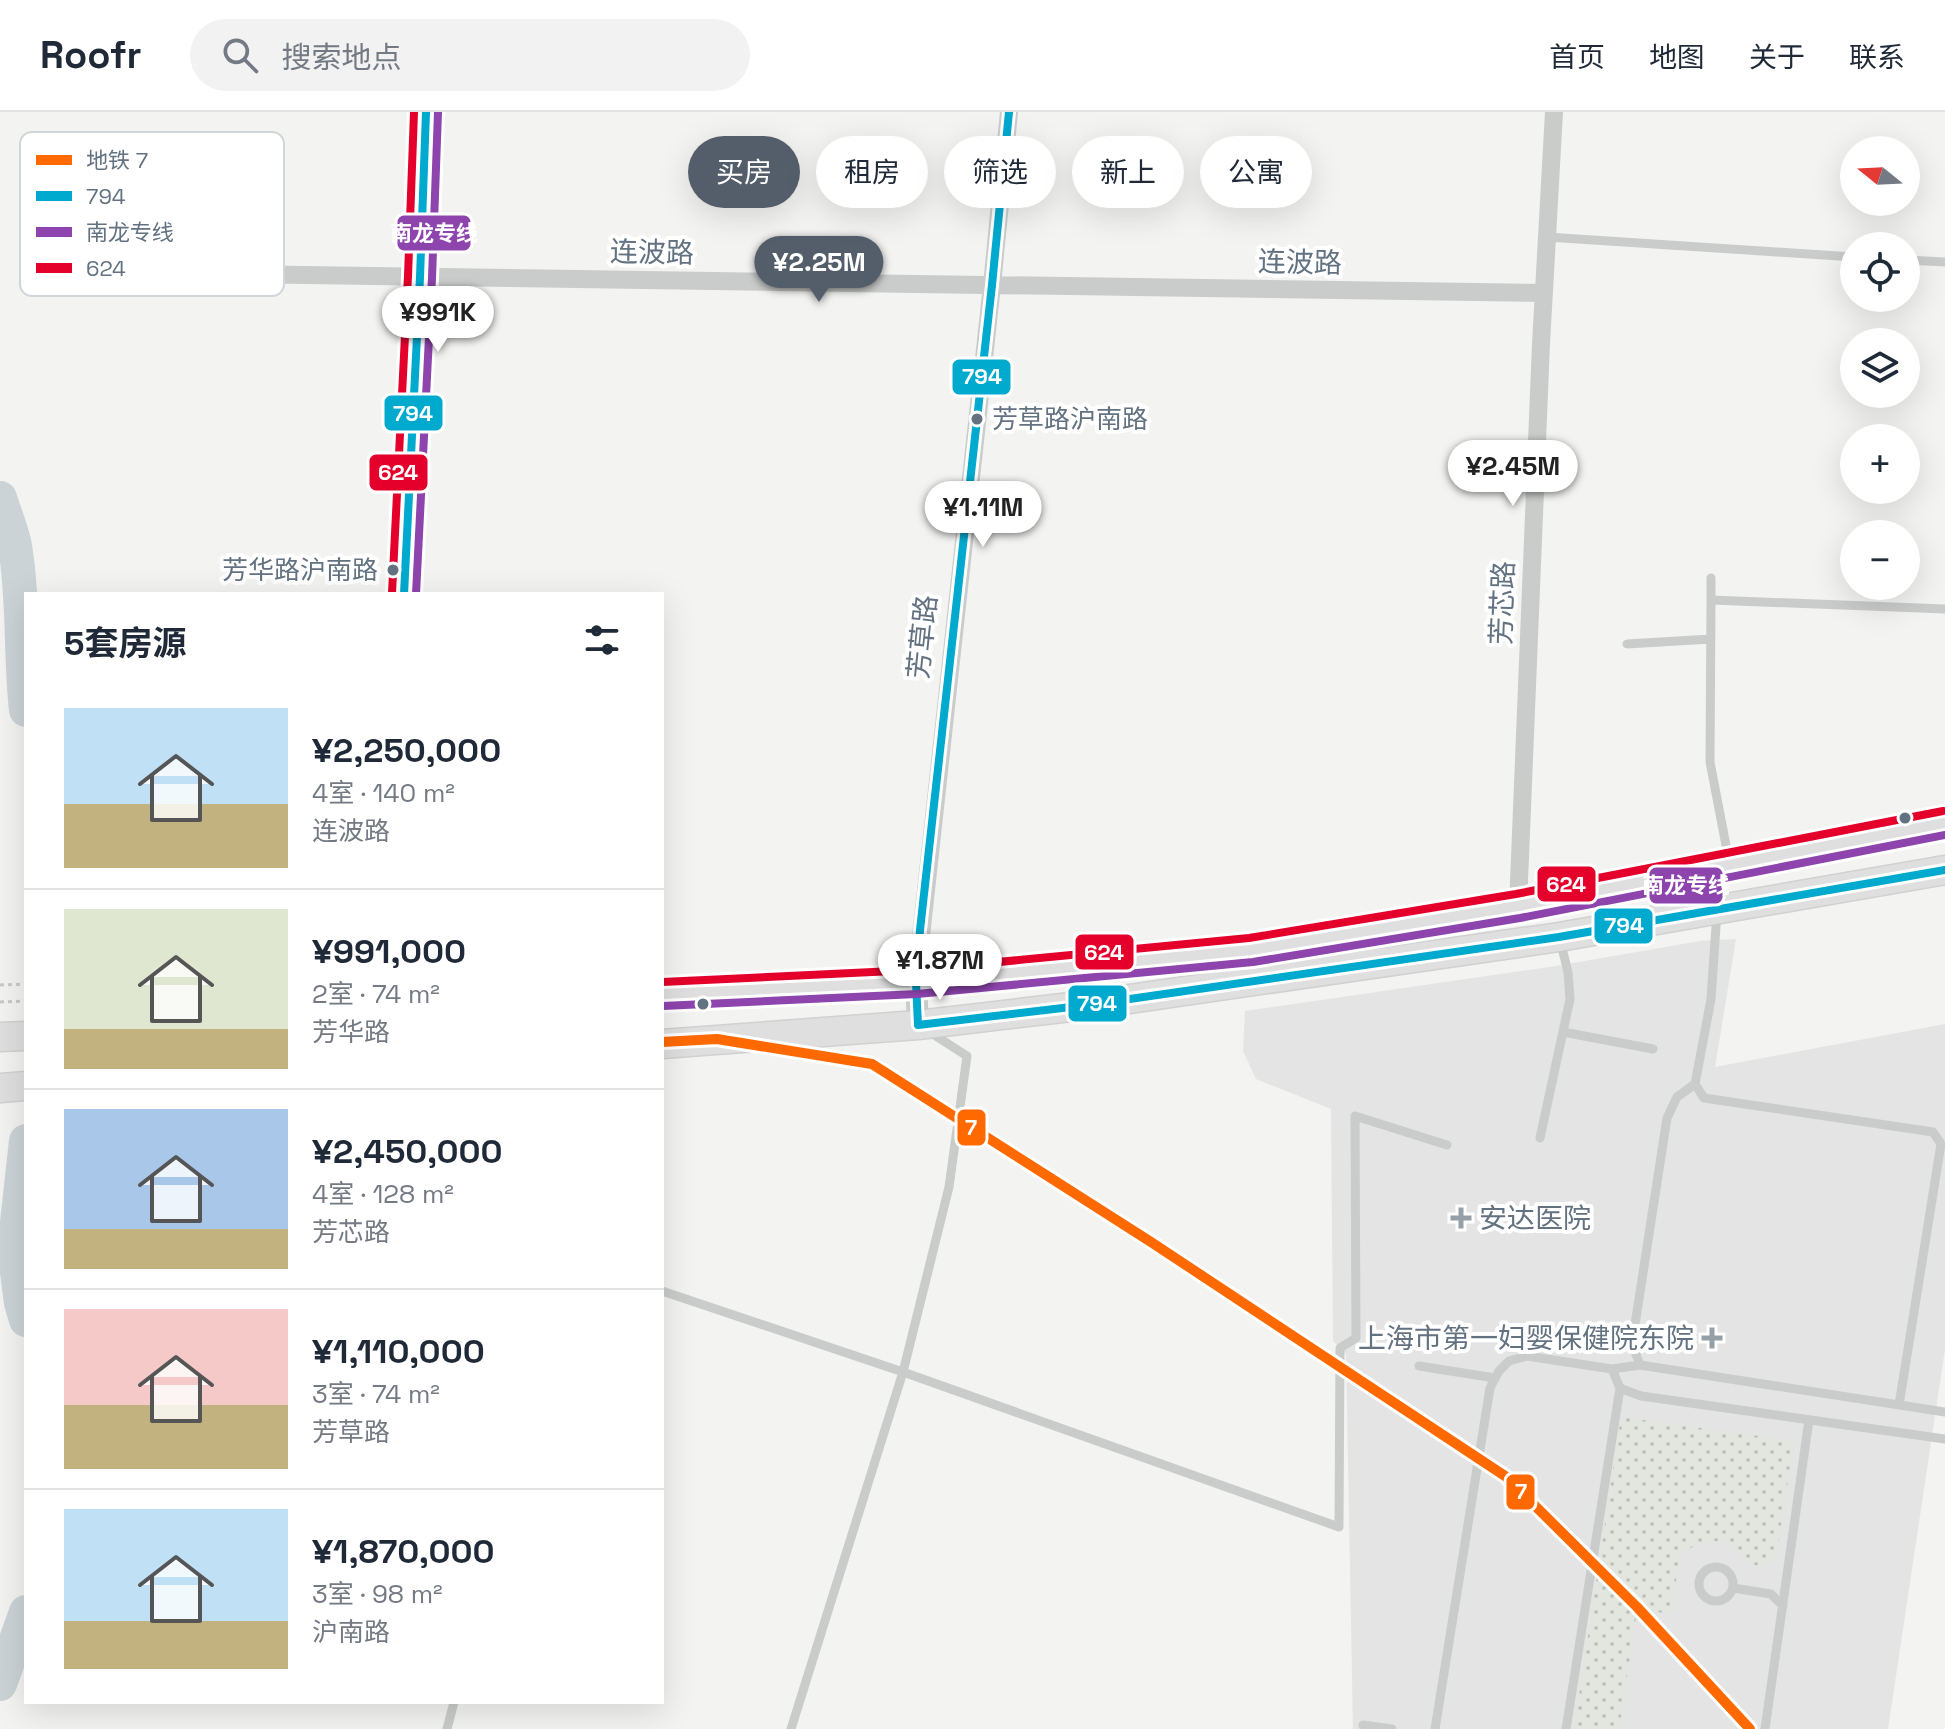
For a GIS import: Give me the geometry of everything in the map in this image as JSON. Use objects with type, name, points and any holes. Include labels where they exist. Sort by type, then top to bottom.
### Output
[{"type":"main road","points":[[664,994],[916,982],[1251,950],[1518,906],[1945,823]]},
{"type":"main road","points":[[664,1044],[918,1025],[1088,1005],[1559,937],[1945,870]]},
{"type":"main road","points":[[0,1037],[24,1036]]},
{"type":"main road","points":[[0,1088],[24,1086]]},
{"type":"street","points":[[404,592],[426,112]]},
{"type":"street","name":"芳草路","points":[[918,1025],[916,982],[1009,112]]},
{"type":"street","name":"芳芯路","points":[[1518,906],[1554,112]]},
{"type":"street","name":"连波路","points":[[284,275],[1544,293]]},
{"type":"lane","points":[[1547,237],[1840,256]]},
{"type":"lane","points":[[1920,261],[1945,262]]},
{"type":"lane","points":[[1711,578],[1710,762],[1730,865]]},
{"type":"lane","points":[[1711,600],[1945,609]]},
{"type":"lane","points":[[1627,644],[1711,639]]},
{"type":"lane","points":[[1717,910],[1711,999],[1695,1084],[1704,1098],[1933,1132],[1941,1144],[1899,1405]]},
{"type":"lane","points":[[1540,1138],[1570,999],[1568,972],[1559,937]]},
{"type":"lane","points":[[791,1729],[903,1372],[949,1187],[967,1056],[918,1025]]},
{"type":"lane","points":[[1563,1032],[1653,1049]]},
{"type":"lane","points":[[1640,1365],[1632,1344],[1667,1118],[1677,1097],[1695,1084]]},
{"type":"lane","points":[[664,1292],[903,1372],[1339,1527],[1340,1348],[1356,1338],[1355,1116],[1447,1145]]},
{"type":"lane","points":[[1435,1729],[1490,1388],[1499,1371],[1509,1361],[1527,1356],[1612,1369],[1640,1365],[1945,1412]]},
{"type":"lane","points":[[1419,1366],[1495,1378]]},
{"type":"lane","points":[[1566,1729],[1620,1388],[1612,1369]]},
{"type":"lane","points":[[1620,1388],[1641,1396],[1945,1439]]},
{"type":"lane","points":[[1765,1729],[1809,1420]]},
{"type":"lane","points":[[1771,1594],[1786,1585]]},
{"type":"lane","points":[[1733,1588],[1771,1594],[1783,1606]]},
{"type":"lane","points":[[447,1729],[453,1704]]},
{"type":"lane","points":[[1363,1725],[1392,1729]]},
{"type":"path","points":[[0,985],[24,984]]},
{"type":"path","points":[[0,1002],[24,1001]]},
{"type":"shaded area","name":"上海市第一妇婴保健院东院","points":[[1736,939],[1715,1067],[1945,1024],[1945,1349],[1888,1729],[1353,1729],[1346,1354],[1333,1341],[1331,1109],[1256,1079],[1243,1051],[1245,1011],[1556,966],[1700,941]]},
{"type":"shaded area","points":[[1621,1417],[1794,1441],[1776,1557],[1762,1566],[1748,1564],[1733,1547],[1717,1541],[1699,1544],[1680,1554],[1671,1614],[1644,1610],[1636,1617],[1619,1729],[1574,1729]]},
{"type":"waterway","points":[[0,498],[14,540],[18,567],[24,683]]},
{"type":"waterway","points":[[24,1159],[14,1249],[24,1313]]},
{"type":"waterway","points":[[0,1684],[24,1618]]},
{"type":"metro line","name":"7","points":[[664,1042],[717,1039],[872,1064],[1151,1242],[1505,1476],[1637,1607],[1750,1729]]},
{"type":"transit line","name":"624","points":[[392,592],[414,112]]},
{"type":"transit line","name":"794","points":[[404,592],[426,112]]},
{"type":"transit line","name":"南龙专线","points":[[416,592],[438,112]]},
{"type":"transit line","name":"794","points":[[1009,112],[920,930],[916,982],[918,1025],[1088,1005],[1559,937],[1945,870]]},
{"type":"transit line","name":"624","points":[[664,982],[915,970],[1249,938],[1516,894],[1943,811]]},
{"type":"transit line","name":"南龙专线","points":[[664,1006],[917,994],[1253,962],[1520,918],[1945,835]]},
{"type":"place","name":"芳草路沪南路","points":[[977,419]]},
{"type":"place","name":"芳华路沪南路","points":[[393,570]]},
{"type":"place","name":"安达医院","points":[[1461,1218]]},
{"type":"place","name":"上海市第一妇婴保健院东院","points":[[1712,1338]]}]
